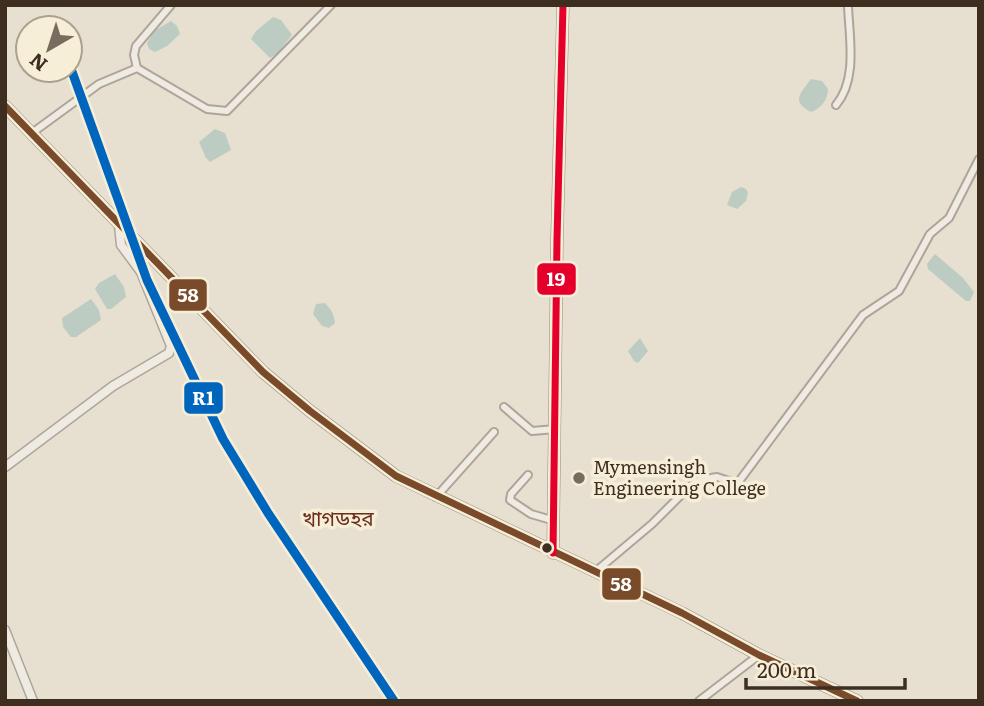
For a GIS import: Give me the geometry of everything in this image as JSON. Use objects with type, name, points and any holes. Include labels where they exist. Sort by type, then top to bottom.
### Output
[{"type":"highway","points":[[553,553],[563,5]]},
{"type":"highway","points":[[5,106],[263,372],[396,476],[682,613],[759,655],[856,701]]},
{"type":"street","points":[[171,5],[136,46],[134,55],[137,68],[207,109],[227,111],[331,5]]},
{"type":"street","points":[[836,104],[844,94],[850,64],[848,5]]},
{"type":"street","points":[[32,133],[99,84],[137,68]]},
{"type":"street","points":[[595,572],[699,480],[717,477],[735,483],[740,480],[863,315],[899,291],[930,234],[949,218],[979,159]]},
{"type":"street","points":[[5,467],[113,386],[169,353],[171,346],[141,272],[121,245],[119,225]]},
{"type":"street","points":[[504,407],[532,431],[556,429]]},
{"type":"street","points":[[436,496],[494,432]]},
{"type":"street","points":[[528,475],[511,494],[510,500],[531,514],[555,521]]},
{"type":"street","points":[[5,630],[33,701]]},
{"type":"street","points":[[699,701],[759,655]]},
{"type":"shaded area","points":[[273,17],[281,20],[292,35],[278,53],[270,58],[251,39],[256,31]]},
{"type":"shaded area","points":[[171,21],[180,34],[167,46],[155,52],[149,49],[147,43],[154,31]]},
{"type":"shaded area","points":[[811,79],[822,81],[828,89],[823,103],[811,112],[801,104],[799,97]]},
{"type":"shaded area","points":[[215,129],[225,133],[231,150],[210,162],[199,142]]},
{"type":"shaded area","points":[[741,187],[748,193],[746,201],[737,209],[727,205],[732,192]]},
{"type":"shaded area","points":[[935,254],[963,278],[974,292],[970,301],[966,301],[928,269],[927,264]]},
{"type":"shaded area","points":[[115,274],[124,287],[126,297],[111,309],[107,309],[95,289],[99,283]]},
{"type":"shaded area","points":[[91,299],[99,310],[101,320],[76,337],[71,337],[63,327],[62,318]]},
{"type":"shaded area","points":[[325,303],[335,320],[329,328],[322,326],[313,314],[316,304]]},
{"type":"shaded area","points":[[640,338],[648,351],[638,363],[628,351]]},
{"type":"transit line","name":"19","points":[[553,553],[563,5]]},
{"type":"transit line","name":"R1","points":[[76,84],[147,280],[223,439],[268,513],[394,701]]},
{"type":"transit line","name":"58","points":[[5,106],[263,372],[396,476],[682,613],[759,655],[857,701]]},
{"type":"place","name":"Mymensingh Engineering College","points":[[579,478]]},
{"type":"district","name":"খাগডহর","points":[[338,519]]}]
